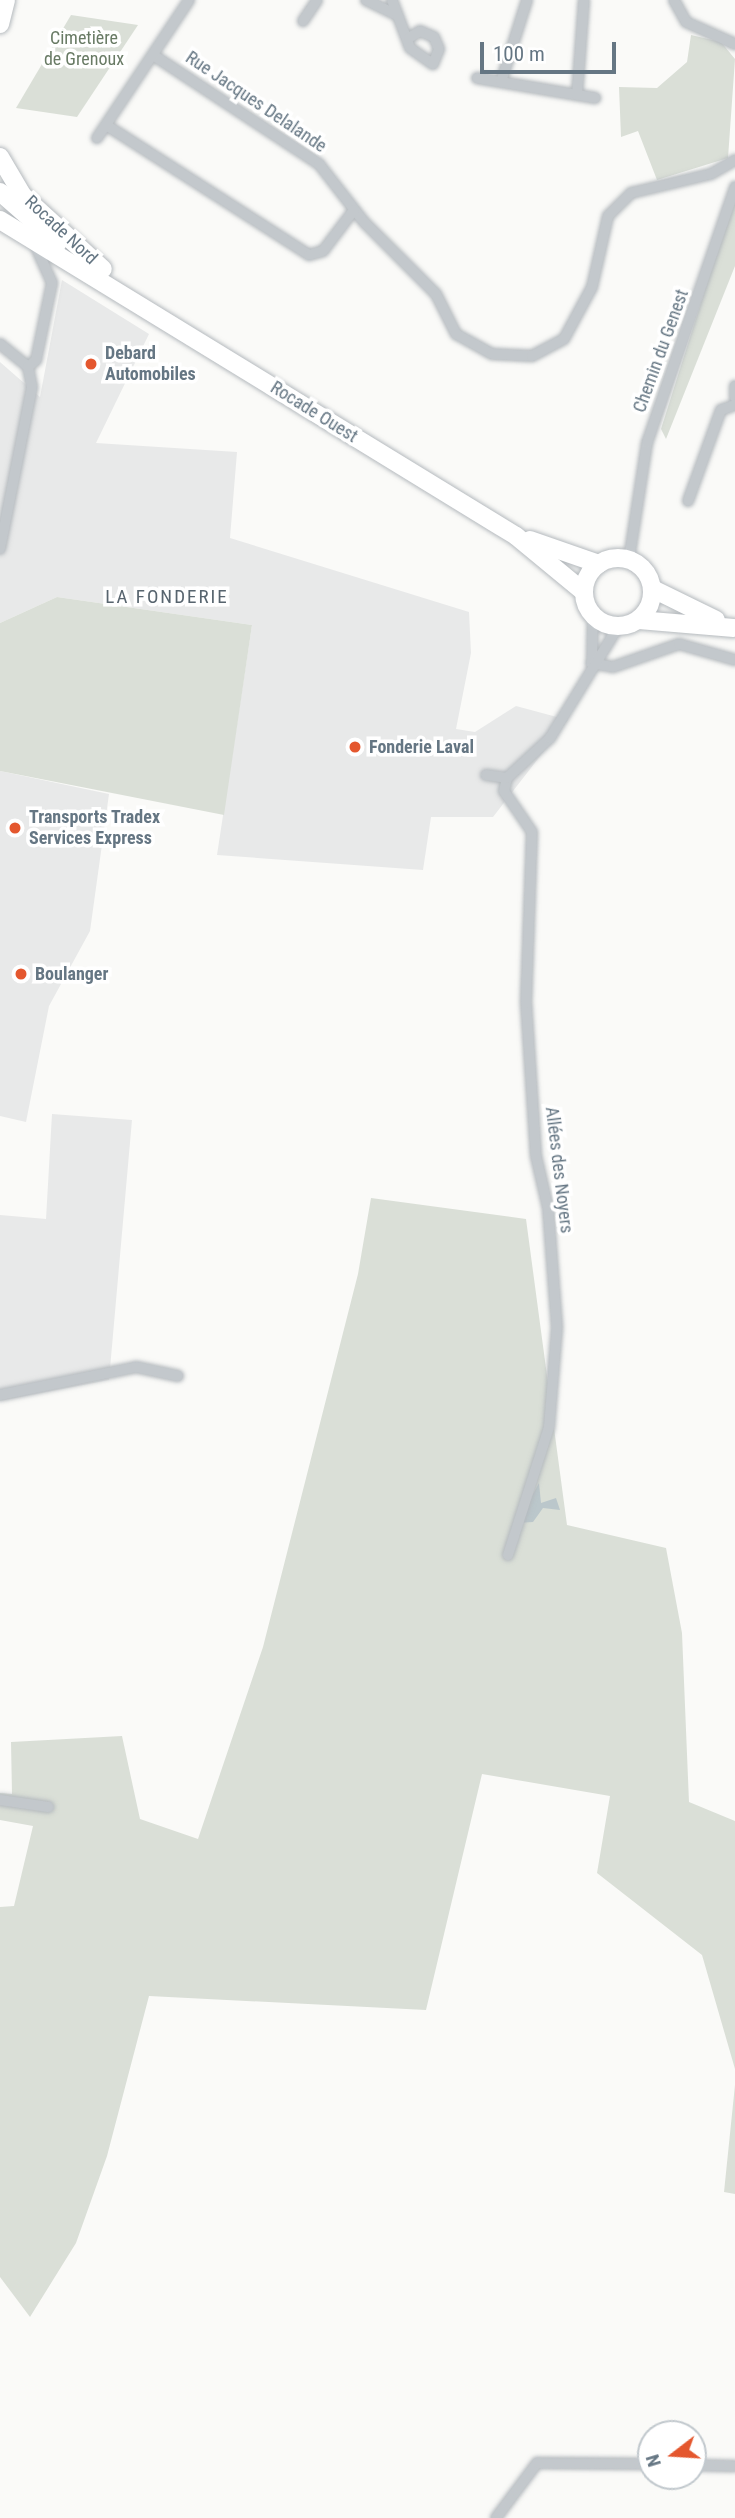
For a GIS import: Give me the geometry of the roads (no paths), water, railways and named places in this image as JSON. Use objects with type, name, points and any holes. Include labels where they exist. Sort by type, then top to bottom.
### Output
[{"type":"main road","points":[[0,16],[6,0]]},
{"type":"main road","points":[[0,24],[6,0]]},
{"type":"main road","name":"Rocade Nord","points":[[0,158],[23,196],[130,296]]},
{"type":"main road","name":"Rocade Ouest","points":[[0,192],[114,286]]},
{"type":"main road","name":"Rocade Ouest","points":[[0,220],[114,286],[516,536],[584,592]]},
{"type":"main road","name":"Rocade Ouest","points":[[516,536],[599,564]]},
{"type":"main road","points":[[629,559],[645,571],[653,589],[735,628],[639,620],[618,627],[593,615],[584,592],[599,564],[629,559]]},
{"type":"main road","points":[[639,620],[653,589]]},
{"type":"street","points":[[97,138],[189,0]]},
{"type":"street","points":[[303,21],[317,0]]},
{"type":"street","points":[[366,0],[396,14]]},
{"type":"street","points":[[393,0],[396,14],[409,38]]},
{"type":"street","points":[[501,82],[527,0]]},
{"type":"street","points":[[577,95],[584,0]]},
{"type":"street","points":[[674,0],[687,22],[735,44]]},
{"type":"street","name":"Rue Jacques Delalande","points":[[153,55],[319,164],[355,209],[417,271],[456,334],[473,348],[532,356],[564,339],[585,304],[600,238],[615,207],[652,184],[711,174],[735,160]]},
{"type":"street","points":[[477,78],[595,98]]},
{"type":"street","points":[[106,125],[309,256],[323,251],[355,209]]},
{"type":"street","name":"Chemin du Genest","points":[[629,559],[647,443],[735,187]]},
{"type":"street","points":[[26,235],[52,273],[36,360],[28,367]]},
{"type":"street","points":[[0,344],[28,367],[32,387],[0,549]]},
{"type":"street","points":[[735,386],[735,397]]},
{"type":"street","points":[[688,501],[721,410],[735,405]]},
{"type":"street","points":[[592,663],[593,615]]},
{"type":"street","points":[[486,775],[507,778],[550,738],[592,663],[618,627]]},
{"type":"street","points":[[592,663],[613,667],[679,644],[735,660]]},
{"type":"street","name":"Allées des Noyers","points":[[507,778],[504,791],[532,832],[526,1003],[536,1156],[548,1208],[557,1327],[549,1427],[508,1555]]},
{"type":"street","points":[[0,1395],[136,1367],[178,1376]]},
{"type":"street","points":[[0,1800],[48,1807]]},
{"type":"street","points":[[496,2518],[537,2463],[637,2464]]},
{"type":"street","points":[[707,2465],[735,2466]]},
{"type":"place","name":"Debard Automobiles","points":[[91,364]]},
{"type":"place","name":"Fonderie Laval","points":[[355,747]]},
{"type":"place","name":"Transports Tradex Services Express","points":[[15,828]]},
{"type":"place","name":"Boulanger","points":[[21,974]]},
{"type":"district","name":"LA FONDERIE","points":[[167,597]]},
{"type":"park label","name":"Cimetière de Grenoux","points":[[84,49]]}]
